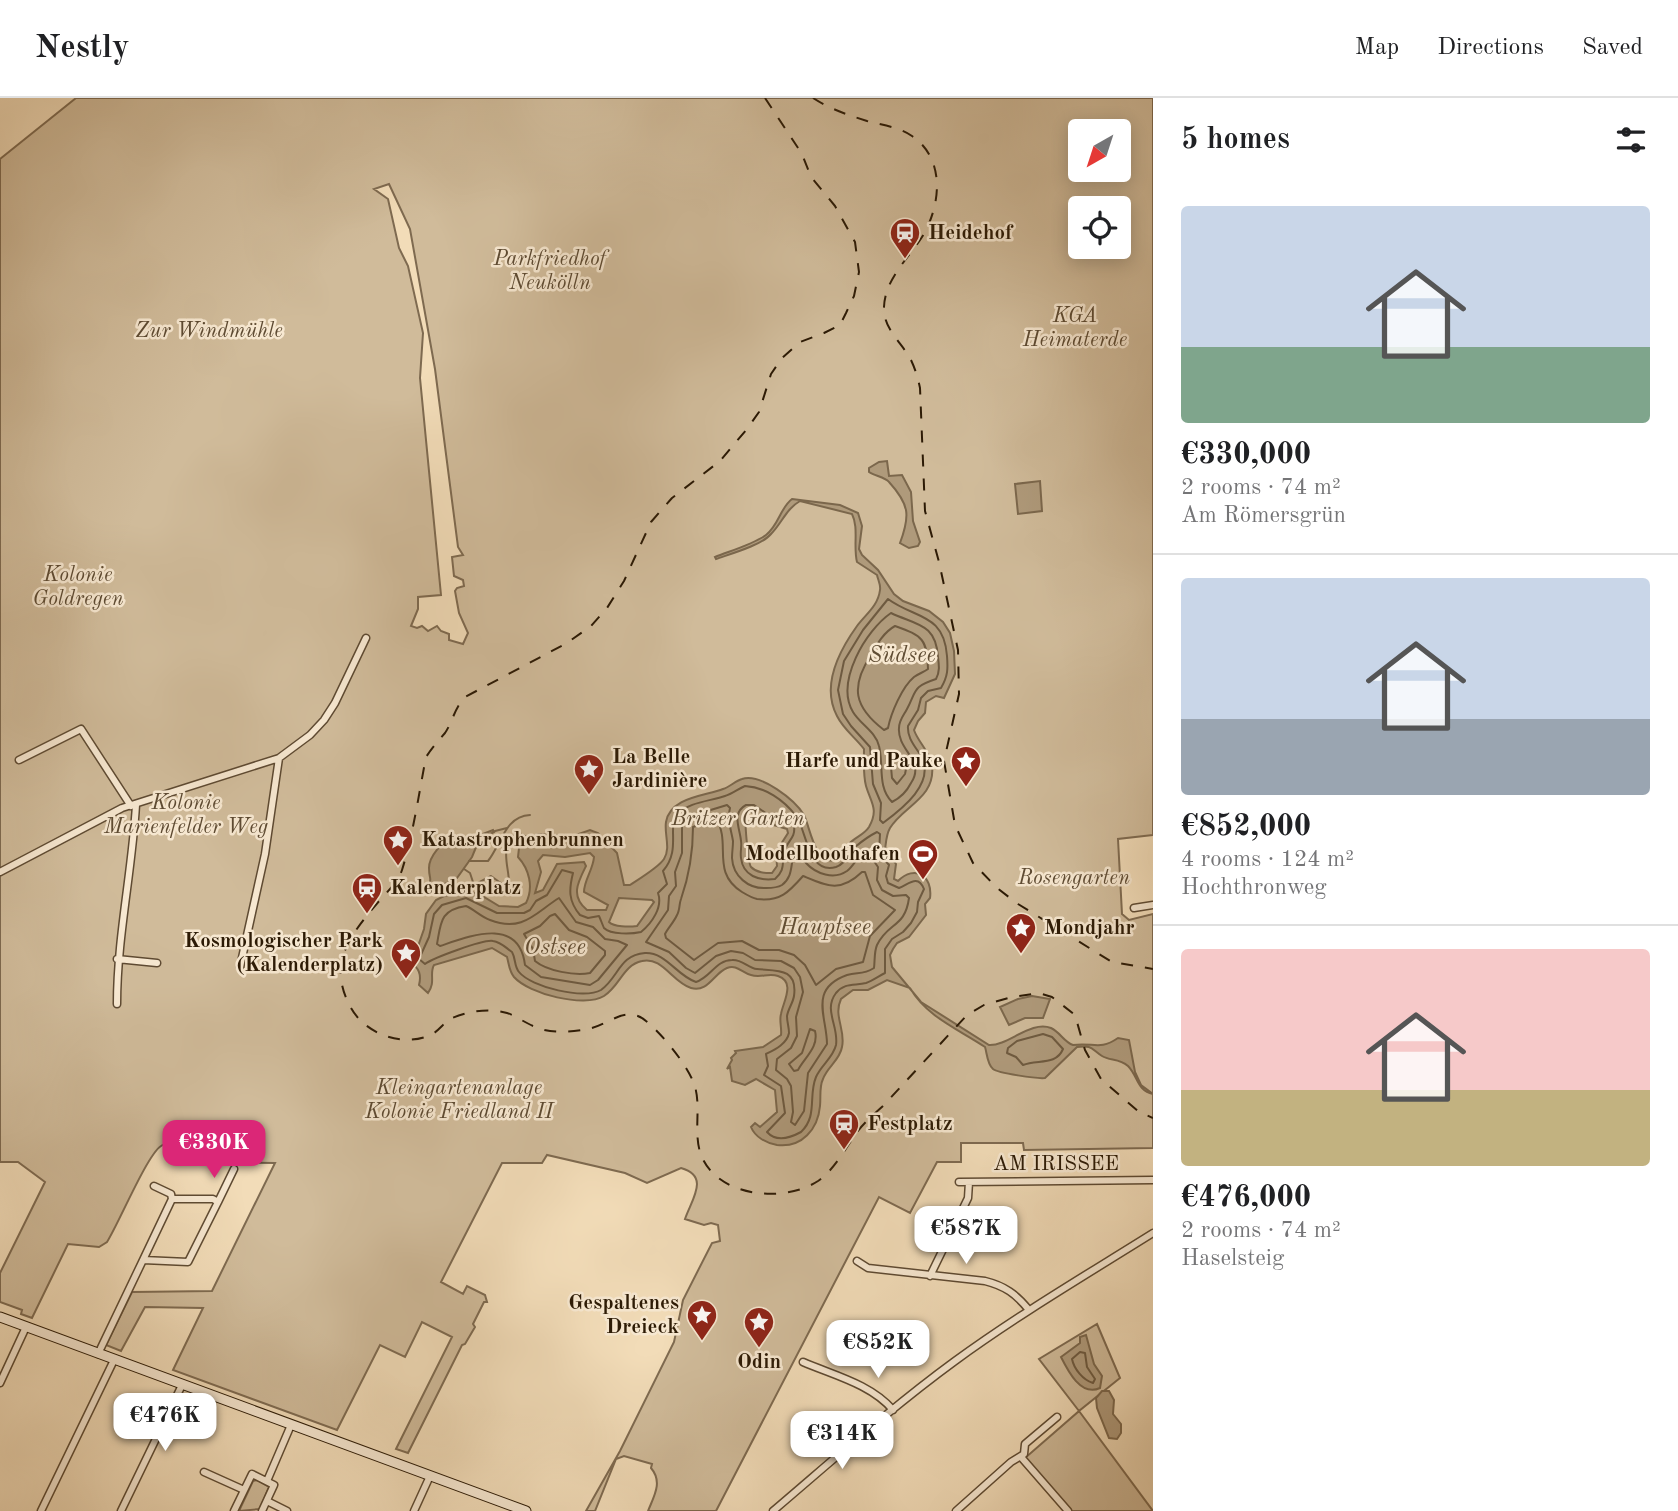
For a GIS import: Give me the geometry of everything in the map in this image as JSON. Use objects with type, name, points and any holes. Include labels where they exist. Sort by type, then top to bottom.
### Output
[{"type":"main road","points":[[0,1318],[526,1511]]},
{"type":"street","points":[[0,872],[105,816],[279,758],[310,735],[324,720],[366,638]]},
{"type":"street","points":[[19,760],[81,729],[134,806],[128,884],[117,959],[117,1004]]},
{"type":"street","points":[[240,967],[265,854],[279,758]]},
{"type":"street","points":[[1134,908],[1153,905]]},
{"type":"street","points":[[117,959],[157,963]]},
{"type":"street","points":[[143,1260],[188,1262],[234,1169]]},
{"type":"street","name":"AM IRISSEE","points":[[959,1182],[1153,1180]]},
{"type":"street","points":[[930,1276],[968,1198],[969,1182]]},
{"type":"street","points":[[98,1353],[172,1199],[171,1194],[154,1186]]},
{"type":"street","points":[[172,1199],[213,1199],[218,1202]]},
{"type":"street","points":[[773,1511],[955,1361],[1029,1310],[1153,1233]]},
{"type":"street","points":[[857,1261],[868,1268],[985,1281],[1002,1286],[1017,1295],[1029,1310]]},
{"type":"street","points":[[0,1383],[26,1327]]},
{"type":"street","points":[[41,1511],[114,1360]]},
{"type":"street","points":[[803,1362],[881,1397],[893,1410]]},
{"type":"street","points":[[121,1511],[182,1385]]},
{"type":"street","points":[[956,1511],[1016,1458],[1021,1457],[1025,1444],[1057,1417]]},
{"type":"street","points":[[268,1481],[291,1425]]},
{"type":"street","points":[[1021,1457],[1068,1511]]},
{"type":"street","points":[[204,1472],[244,1490]]},
{"type":"street","points":[[234,1511],[252,1474],[274,1485],[262,1511]]},
{"type":"street","points":[[414,1511],[430,1476]]},
{"type":"street","points":[[267,1501],[287,1511]]},
{"type":"green space","points":[[76,98],[1153,98],[1153,835],[1118,839],[1122,914],[1129,920],[1153,914],[1153,1148],[1024,1150],[1023,1143],[961,1143],[961,1162],[937,1162],[910,1213],[879,1197],[716,1511],[648,1511],[657,1484],[652,1464],[624,1456],[616,1459],[595,1511],[586,1511],[620,1451],[674,1342],[683,1300],[712,1243],[720,1241],[718,1225],[704,1225],[685,1219],[697,1189],[695,1177],[690,1172],[681,1168],[647,1183],[625,1173],[547,1155],[542,1163],[502,1163],[441,1282],[463,1294],[467,1286],[485,1295],[487,1302],[484,1302],[473,1324],[475,1327],[462,1345],[408,1453],[396,1449],[452,1337],[422,1322],[405,1357],[380,1345],[337,1430],[173,1370],[203,1308],[145,1307],[121,1351],[106,1345],[132,1292],[212,1291],[275,1163],[186,1162],[188,1142],[164,1144],[148,1162],[107,1242],[99,1247],[68,1244],[32,1318],[21,1314],[22,1310],[0,1302],[0,1273],[45,1182],[18,1162],[0,1162],[0,159]],"holes":[[[389,184],[410,229],[435,369],[458,547],[463,555],[452,557],[454,576],[463,580],[464,586],[455,591],[459,613],[468,633],[463,644],[449,640],[449,634],[437,626],[428,631],[422,626],[411,626],[418,609],[418,597],[441,595],[420,378],[423,333],[408,266],[399,248],[388,199],[374,189]]]},
{"type":"green space","points":[[1097,1324],[1120,1378],[1079,1411],[1039,1359]]},
{"type":"green space","points":[[1079,1411],[1153,1511],[1071,1511],[1025,1458]]},
{"type":"green space","points":[[257,1480],[269,1487],[260,1509],[239,1511],[253,1481]]},
{"type":"water","points":[[887,461],[889,476],[902,475],[911,492],[913,521],[920,542],[918,546],[909,548],[900,543],[906,518],[901,497],[887,480],[869,472],[869,468]]},
{"type":"water","points":[[1040,481],[1042,511],[1018,514],[1015,484]]},
{"type":"water","points":[[792,499],[840,505],[858,513],[862,526],[859,549],[862,555],[878,570],[894,594],[903,601],[929,611],[943,622],[950,633],[955,674],[944,698],[936,696],[926,702],[925,713],[914,730],[931,760],[932,776],[929,786],[896,820],[886,839],[885,850],[896,864],[894,879],[898,881],[904,876],[916,873],[926,878],[930,890],[930,898],[925,904],[926,915],[909,937],[897,943],[890,955],[892,967],[909,988],[887,980],[868,990],[853,990],[841,999],[838,1011],[842,1047],[822,1082],[816,1122],[801,1140],[777,1145],[758,1137],[751,1127],[755,1123],[760,1127],[777,1112],[775,1090],[756,1079],[745,1085],[732,1081],[730,1067],[727,1069],[735,1051],[763,1047],[781,1035],[780,1017],[787,987],[778,976],[754,976],[731,967],[722,970],[706,985],[697,989],[685,985],[656,962],[642,961],[630,967],[604,996],[571,1000],[544,994],[521,983],[512,975],[507,957],[492,948],[434,965],[432,985],[428,993],[419,985],[420,975],[416,967],[398,962],[401,952],[417,949],[426,914],[436,900],[444,896],[467,891],[479,894],[499,906],[518,907],[526,903],[530,891],[529,878],[518,857],[524,840],[522,835],[573,836],[590,830],[598,833],[617,853],[624,885],[630,885],[664,859],[667,850],[666,822],[674,807],[681,802],[750,778],[777,789],[793,802],[804,815],[818,852],[828,860],[837,859],[851,842],[867,830],[874,811],[865,782],[864,749],[837,716],[831,693],[834,669],[844,646],[874,605],[880,590],[877,575],[857,562],[852,514],[800,501],[767,538],[737,552],[716,559],[715,557],[766,535]],"holes":[[[746,812],[751,812],[767,823],[787,829],[788,833],[776,852],[777,866],[772,873],[764,873],[751,867],[746,816]],[[590,853],[594,857],[584,892],[608,905],[606,910],[587,910],[579,899],[577,889],[586,866],[584,862],[557,864],[543,890],[535,893],[541,872],[538,861],[543,855],[565,857]],[[619,898],[654,902],[637,926],[618,926],[609,922]]]},
{"type":"water","points":[[493,830],[494,832],[479,840],[472,857],[457,878],[437,888],[427,889],[431,858],[448,838],[452,835],[470,839]]},
{"type":"water","points":[[913,992],[921,1002],[989,1045],[1004,1042],[1043,1026],[1051,1028],[1073,1045],[1101,1045],[1118,1038],[1129,1040],[1135,1072],[1141,1085],[1153,1094],[1144,1090],[1125,1063],[1105,1058],[1086,1047],[1077,1047],[1045,1078],[996,1071],[990,1064],[985,1047],[944,1022],[925,1007],[917,998]]},
{"type":"water","points":[[1032,996],[1050,999],[1043,1018],[1025,1018],[1009,1025],[1000,1007]]},
{"type":"water","points":[[1086,1335],[1094,1364],[1102,1376],[1100,1388],[1093,1390],[1076,1381],[1061,1357],[1080,1343],[1080,1337]]},
{"type":"water","points":[[1102,1391],[1109,1391],[1114,1400],[1113,1414],[1121,1424],[1121,1433],[1117,1439],[1109,1438],[1097,1408],[1096,1398]]},
{"type":"waterway","points":[[469,861],[488,861],[509,826],[515,820],[530,815]]},
{"type":"waterway","points":[[495,831],[507,828]]},
{"type":"waterway","points":[[464,869],[470,873],[474,885],[491,876],[509,889],[506,851],[512,838],[519,832],[522,835]]},
{"type":"railway","points":[[765,98],[802,154],[811,177],[835,206],[855,242],[859,272],[854,296],[846,313],[840,325],[800,342],[782,358],[771,374],[759,412],[747,429],[720,461],[672,498],[651,522],[624,581],[607,608],[591,626],[567,643],[465,697],[461,702],[445,733],[426,757],[413,828],[400,874],[351,937],[345,950],[341,977],[344,992],[351,1008],[366,1026],[388,1037],[411,1040],[434,1033],[450,1019],[478,1011],[507,1013],[542,1029],[561,1032],[596,1027],[624,1015],[639,1016],[665,1040],[692,1079],[697,1096],[698,1143],[708,1167],[719,1179],[751,1192],[787,1192],[818,1181],[835,1165],[863,1125],[967,1015],[984,1005],[1012,997],[1039,993],[1052,997],[1075,1015],[1085,1050],[1101,1079],[1139,1112],[1153,1118]]},
{"type":"railway","points":[[813,98],[846,114],[907,133],[923,146],[931,157],[935,170],[937,184],[933,211],[922,237],[888,287],[884,315],[889,328],[910,358],[920,388],[925,511],[958,650],[959,694],[944,761],[955,825],[973,863],[997,888],[1018,904],[1112,962],[1153,969]]},
{"type":"place","name":"Heidehof","points":[[905,260]]},
{"type":"place","name":"Harfe und Pauke","points":[[966,788]]},
{"type":"place","name":"La Belle Jardinière","points":[[589,796]]},
{"type":"place","name":"Katastrophenbrunnen","points":[[398,867]]},
{"type":"place","name":"Modellboothafen","points":[[923,881]]},
{"type":"place","name":"Kalenderplatz","points":[[367,915]]},
{"type":"place","name":"Mondjahr","points":[[1021,955]]},
{"type":"place","name":"Kosmologischer Park (Kalenderplatz)","points":[[406,980]]},
{"type":"place","name":"Festplatz","points":[[844,1151]]},
{"type":"place","name":"Gespaltenes Dreieck","points":[[702,1342]]},
{"type":"place","name":"Odin","points":[[759,1349]]},
{"type":"park label","name":"Parkfriedhof Neukölln","points":[[550,271]]},
{"type":"park label","name":"KGA Heimaterde","points":[[1075,328]]},
{"type":"park label","name":"Zur Windmühle","points":[[209,331]]},
{"type":"park label","name":"Kolonie Goldregen","points":[[78,587]]},
{"type":"park label","name":"Kolonie Marienfelder Weg","points":[[186,815]]},
{"type":"park label","name":"Britzer Garten","points":[[738,819]]},
{"type":"park label","name":"Rosengarten","points":[[1074,878]]},
{"type":"park label","name":"Kleingartenanlage Kolonie Friedland II","points":[[459,1100]]},
{"type":"water label","name":"Südsee","points":[[902,655]]},
{"type":"water label","name":"Hauptsee","points":[[825,927]]},
{"type":"water label","name":"Ostsee","points":[[555,947]]}]
